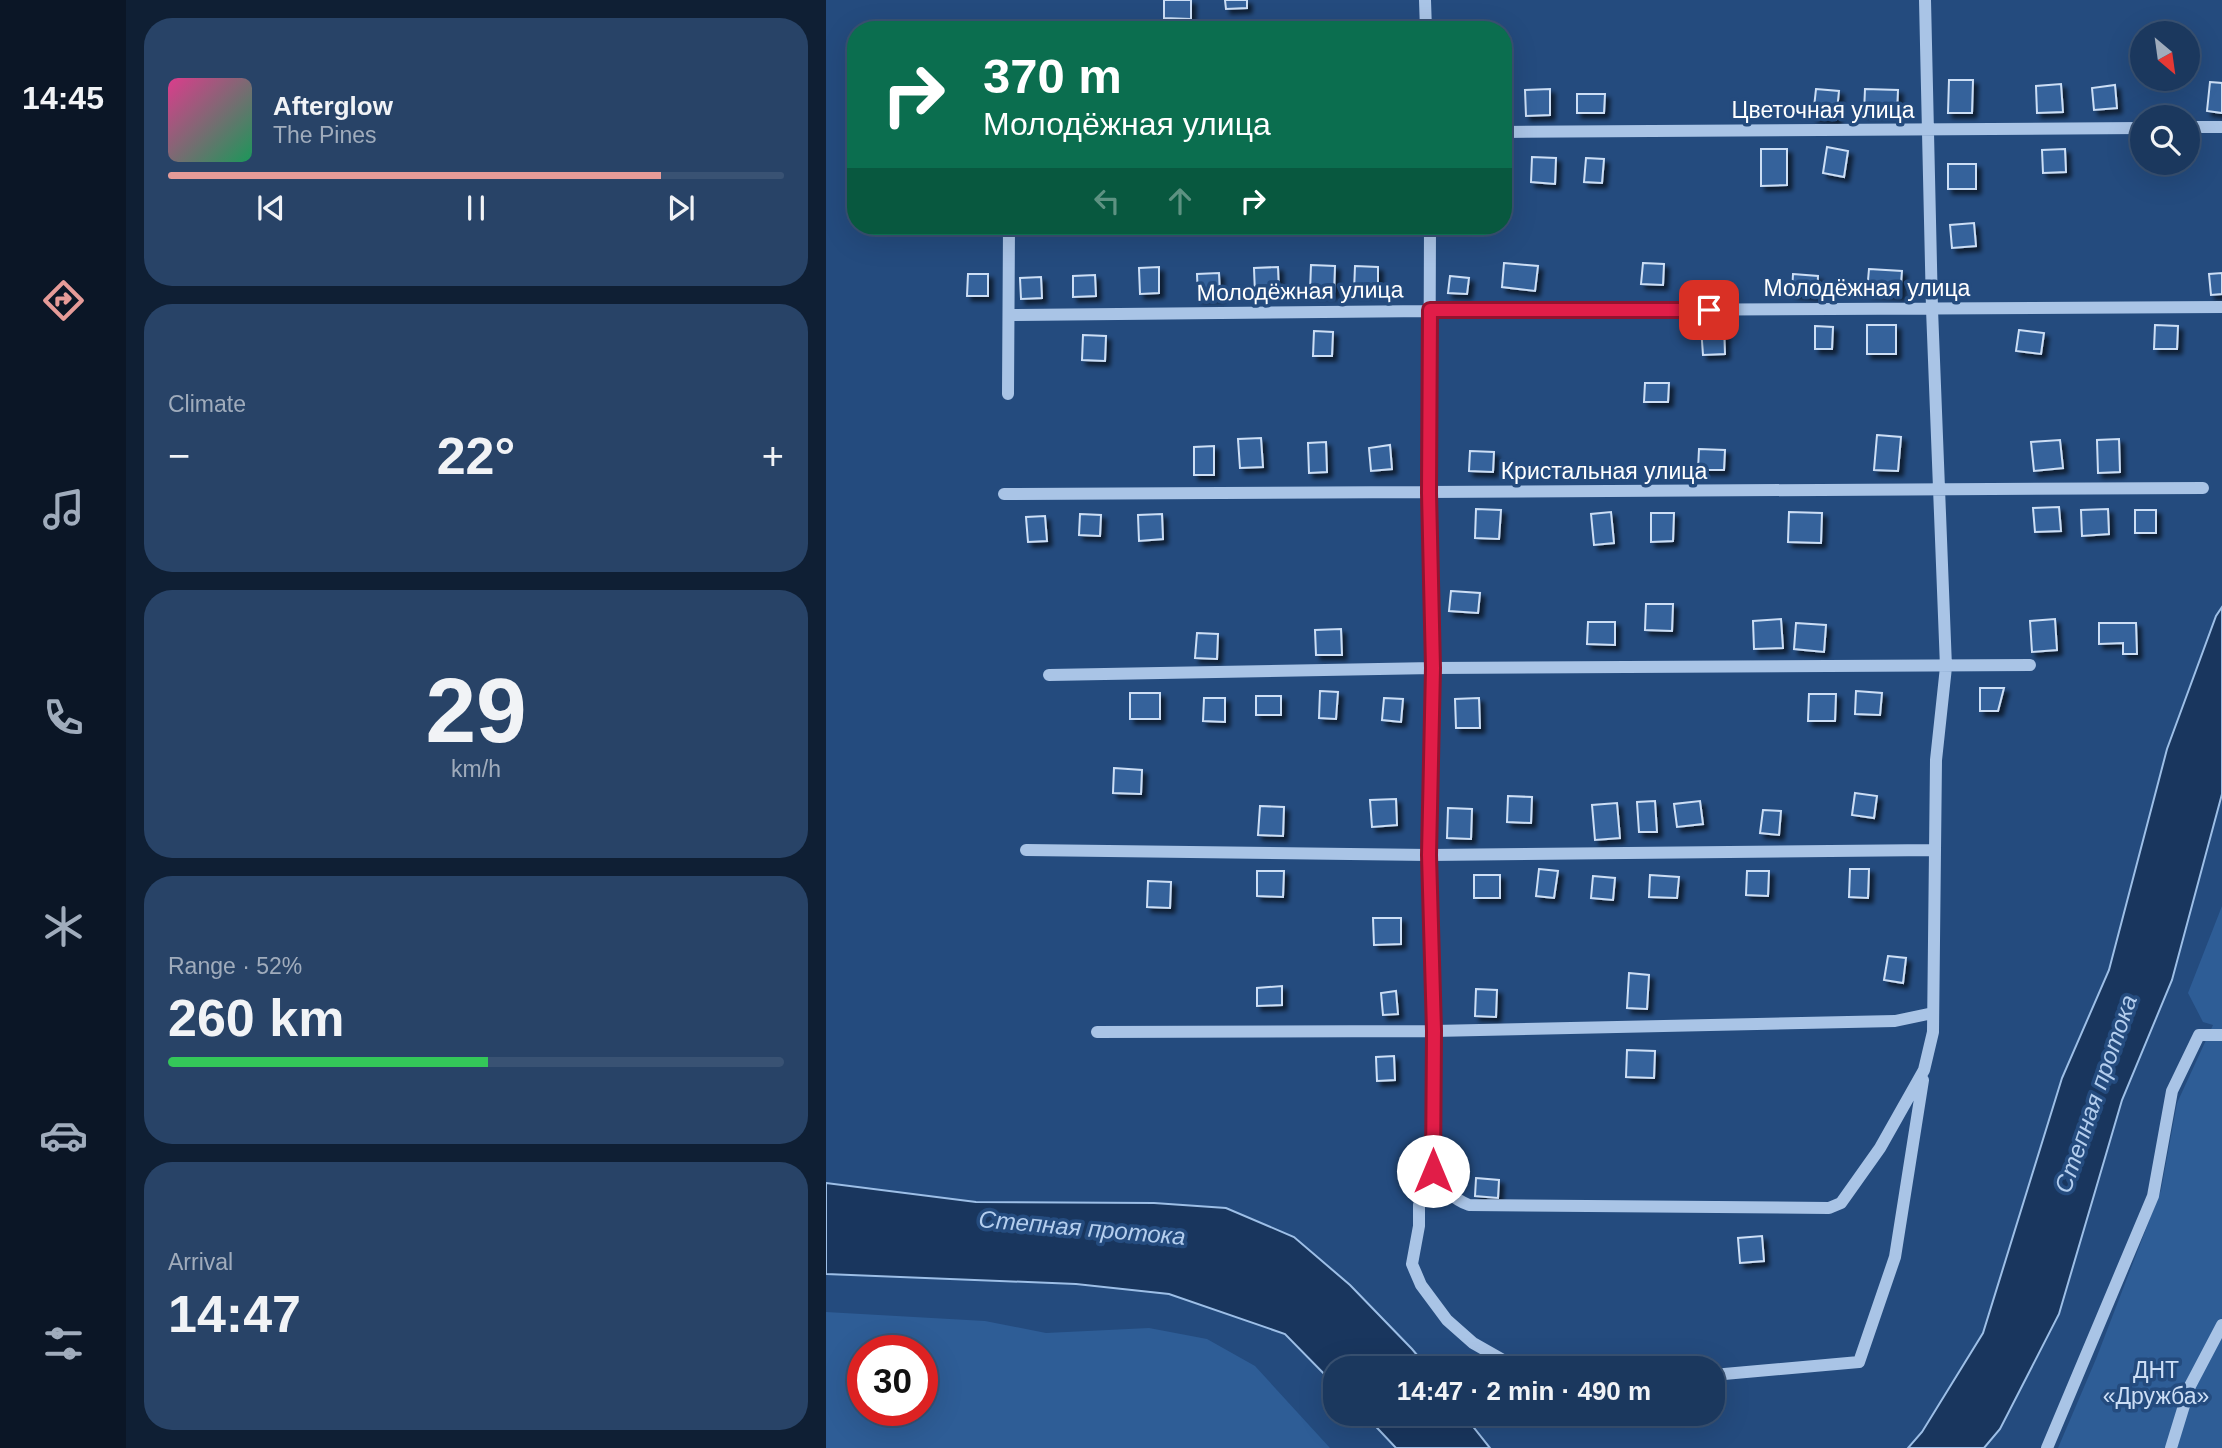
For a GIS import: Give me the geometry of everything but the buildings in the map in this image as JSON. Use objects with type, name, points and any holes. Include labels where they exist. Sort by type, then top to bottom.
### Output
[{"type":"street","points":[[1425,0],[1426,21]]},
{"type":"street","points":[[1725,1374],[1859,1363],[1895,1257],[1924,1070],[1933,1032],[1936,760],[1946,667],[1926,131],[1925,0]]},
{"type":"street","points":[[2200,128],[2222,127]]},
{"type":"street","name":"Цветочная улица","points":[[1512,132],[2130,128]]},
{"type":"street","points":[[1008,394],[1009,235]]},
{"type":"street","points":[[1430,235],[1429,493],[1433,668],[1429,855],[1434,1031],[1433,1171],[1419,1205],[1419,1226],[1412,1264],[1415,1274],[1447,1320],[1473,1343],[1496,1356]]},
{"type":"street","name":"Молодёжная улица","points":[[1009,315],[1430,310],[2222,307]]},
{"type":"street","name":"Кристальная улица","points":[[1004,494],[2203,488]]},
{"type":"street","points":[[1049,675],[1433,668],[2031,665]]},
{"type":"street","points":[[1026,850],[1429,855],[1934,850]]},
{"type":"street","points":[[1097,1032],[1434,1031],[1895,1021],[1933,1013]]},
{"type":"street","points":[[2047,1448],[2153,1196],[2172,1091],[2200,1035],[2222,1035]]},
{"type":"street","points":[[1433,1171],[1449,1193],[1458,1201],[1469,1205],[1829,1208],[1841,1203],[1855,1185],[1880,1148],[1924,1070]]},
{"type":"street","points":[[2171,1448],[2190,1386],[2222,1325]]},
{"type":"green space","name":"ДНТ «Дружба»","points":[[2222,906],[2222,1448],[2058,1448],[2096,1359],[2161,1190],[2177,1103],[2213,1025],[2203,1022],[2188,993]]},
{"type":"green space","points":[[826,1312],[985,1321],[1046,1333],[1149,1328],[1207,1339],[1255,1366],[1330,1448],[826,1448]]},
{"type":"water","name":"Степная протока","points":[[2222,607],[2222,794],[2172,980],[2122,1100],[2059,1314],[2000,1429],[1984,1448],[1908,1448],[1922,1432],[1983,1333],[2062,1078],[2109,970],[2167,749],[2216,616]]},
{"type":"water","name":"Степная протока","points":[[826,1183],[976,1202],[1154,1203],[1226,1208],[1294,1237],[1350,1285],[1418,1356],[1323,1356],[1323,1373],[1285,1334],[1169,1294],[1076,1284],[826,1274]]},
{"type":"water","points":[[1375,1426],[1473,1426],[1490,1448],[1396,1448]]},
{"type":"route","points":[[1433,1171],[1434,1031],[1429,855],[1433,668],[1429,493],[1430,310],[1709,310]]}]
